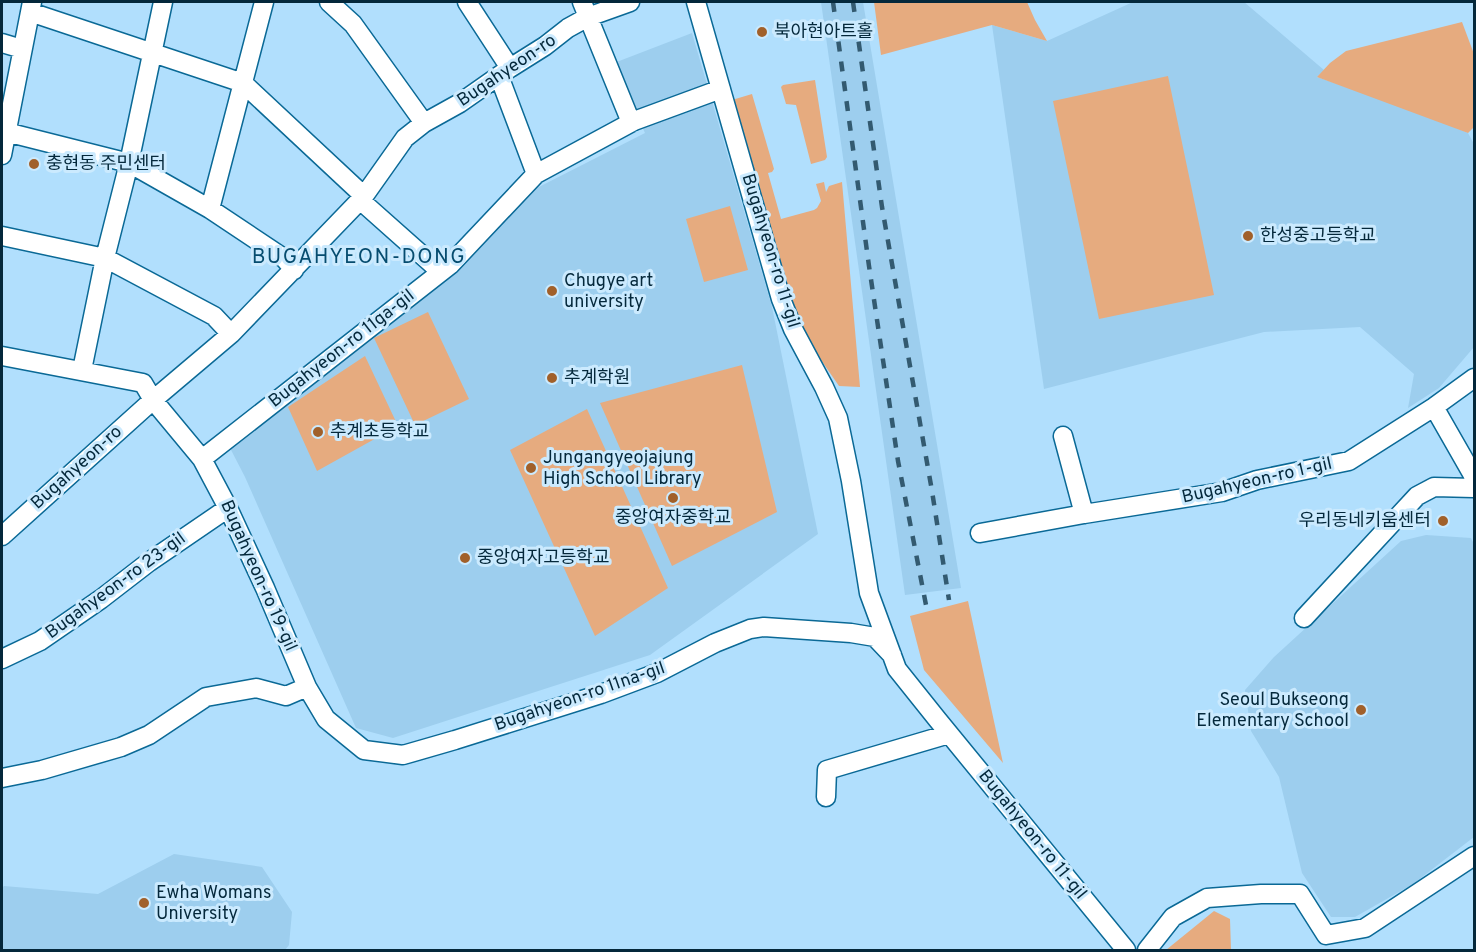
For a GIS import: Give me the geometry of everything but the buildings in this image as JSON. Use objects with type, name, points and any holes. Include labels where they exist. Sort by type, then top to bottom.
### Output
[{"type":"street","points":[[82,370],[163,2]]},
{"type":"street","points":[[210,209],[264,2]]},
{"type":"street","points":[[329,2],[353,24],[424,123]]},
{"type":"street","points":[[467,2],[504,72],[536,174]]},
{"type":"street","name":"Bugahyeon-ro","points":[[2,536],[153,400],[231,334],[362,198],[405,138],[424,123],[460,103],[545,46],[568,28],[585,9],[630,2]]},
{"type":"street","name":"Bugahyeon-ro 11-gil","points":[[696,2],[781,299],[793,329],[838,418],[851,481],[869,593],[895,662],[937,719],[1126,951]]},
{"type":"street","points":[[2,154],[31,7],[152,53],[243,83],[441,272]]},
{"type":"street","points":[[585,9],[628,115],[634,121]]},
{"type":"street","points":[[2,43],[22,49]]},
{"type":"street","name":"Bugahyeon-ro 11ga-gil","points":[[202,459],[450,265],[536,174],[634,121],[722,89]]},
{"type":"street","points":[[6,132],[129,163],[210,209],[285,259],[294,270]]},
{"type":"street","points":[[2,236],[105,258],[214,316],[231,334]]},
{"type":"street","points":[[2,356],[143,383],[153,400]]},
{"type":"street","name":"Bugahyeon-ro 1-gil","points":[[980,532],[1222,492],[1257,480],[1349,461],[1434,407],[1474,378]]},
{"type":"street","name":"Bugahyeon-ro 19-gil","points":[[153,400],[202,459],[266,588],[307,687],[326,719],[364,750]]},
{"type":"street","points":[[1434,407],[1474,477]]},
{"type":"street","points":[[1063,436],[1084,514]]},
{"type":"street","points":[[1304,618],[1417,496],[1434,487],[1474,488]]},
{"type":"street","name":"Bugahyeon-ro 23-gil","points":[[2,659],[40,641],[101,599],[148,562],[228,508]]},
{"type":"street","name":"Bugahyeon-ro 11na-gil","points":[[364,750],[403,755],[553,710],[657,673],[715,643],[750,629],[764,627],[875,637],[895,662]]},
{"type":"street","points":[[2,777],[42,770],[121,747],[149,735],[206,697],[256,688],[286,696],[307,687]]},
{"type":"street","points":[[826,797],[827,770],[949,734]]},
{"type":"street","points":[[1147,951],[1173,917],[1208,898],[1300,894],[1326,935],[1365,928],[1474,856]]},
{"type":"shaded area","points":[[821,2],[863,2],[961,588],[905,595]]},
{"type":"shaded area","points":[[874,2],[1027,2],[1047,41],[992,25],[881,55]]},
{"type":"shaded area","name":"한성중고등학교","points":[[1133,2],[1244,2],[1324,70],[1317,77],[1415,111],[1468,133],[1474,144],[1474,347],[1439,388],[1408,408],[1414,374],[1360,327],[1264,332],[1044,389],[992,25],[1047,41]]},
{"type":"shaded area","points":[[1462,22],[1474,54],[1474,127],[1468,133],[1317,77],[1346,51]]},
{"type":"shaded area","name":"추계학원","points":[[692,33],[772,307],[818,534],[650,655],[393,738],[356,728],[230,448],[476,250],[531,191],[645,133],[614,63]]},
{"type":"shaded area","points":[[1168,76],[1214,295],[1099,319],[1053,101]]},
{"type":"shaded area","points":[[815,80],[827,157],[825,160],[811,164],[796,105],[786,104],[781,87]]},
{"type":"shaded area","points":[[752,94],[774,169],[768,173],[781,219],[817,208],[821,201],[816,184],[824,182],[826,192],[829,186],[842,182],[860,387],[839,386],[801,331],[732,100]]},
{"type":"shaded area","points":[[730,206],[748,270],[704,282],[686,219]]},
{"type":"shaded area","points":[[428,312],[469,399],[415,425],[374,338]]},
{"type":"shaded area","points":[[365,356],[398,426],[317,471],[288,407]]},
{"type":"shaded area","points":[[742,365],[777,512],[672,566],[600,403]]},
{"type":"shaded area","points":[[587,409],[668,588],[595,636],[510,450]]},
{"type":"shaded area","name":"Seoul Bukseong Elementary School","points":[[1426,535],[1471,538],[1474,544],[1474,837],[1413,884],[1355,917],[1331,917],[1302,873],[1279,777],[1251,731],[1245,690],[1274,657],[1401,541]]},
{"type":"shaded area","points":[[968,601],[1003,763],[924,670],[910,616]]},
{"type":"shaded area","name":"Ewha Womans University","points":[[174,854],[262,867],[292,912],[289,945],[285,950],[2,950],[2,888],[4,886],[98,894]]},
{"type":"shaded area","points":[[1214,911],[1230,919],[1231,950],[1166,950]]},
{"type":"railway","points":[[833,2],[898,461],[926,605]]},
{"type":"railway","points":[[853,2],[882,207],[949,600]]},
{"type":"place","name":"북아현아트홀","points":[[762,32]]},
{"type":"place","name":"충현동 주민센터","points":[[34,164]]},
{"type":"place","name":"한성중고등학교","points":[[1248,236]]},
{"type":"place","name":"Chugye art university","points":[[552,291]]},
{"type":"place","name":"추계학원","points":[[552,378]]},
{"type":"place","name":"추계초등학교","points":[[318,432]]},
{"type":"place","name":"Jungangyeojajung High School Library","points":[[531,468]]},
{"type":"place","name":"중앙여자중학교","points":[[673,498]]},
{"type":"place","name":"우리동네키움센터","points":[[1443,521]]},
{"type":"place","name":"중앙여자고등학교","points":[[465,558]]},
{"type":"place","name":"Seoul Bukseong Elementary School","points":[[1361,710]]},
{"type":"place","name":"Ewha Womans University","points":[[144,903]]},
{"type":"district","name":"BUGAHYEON-DONG","points":[[359,257]]}]
